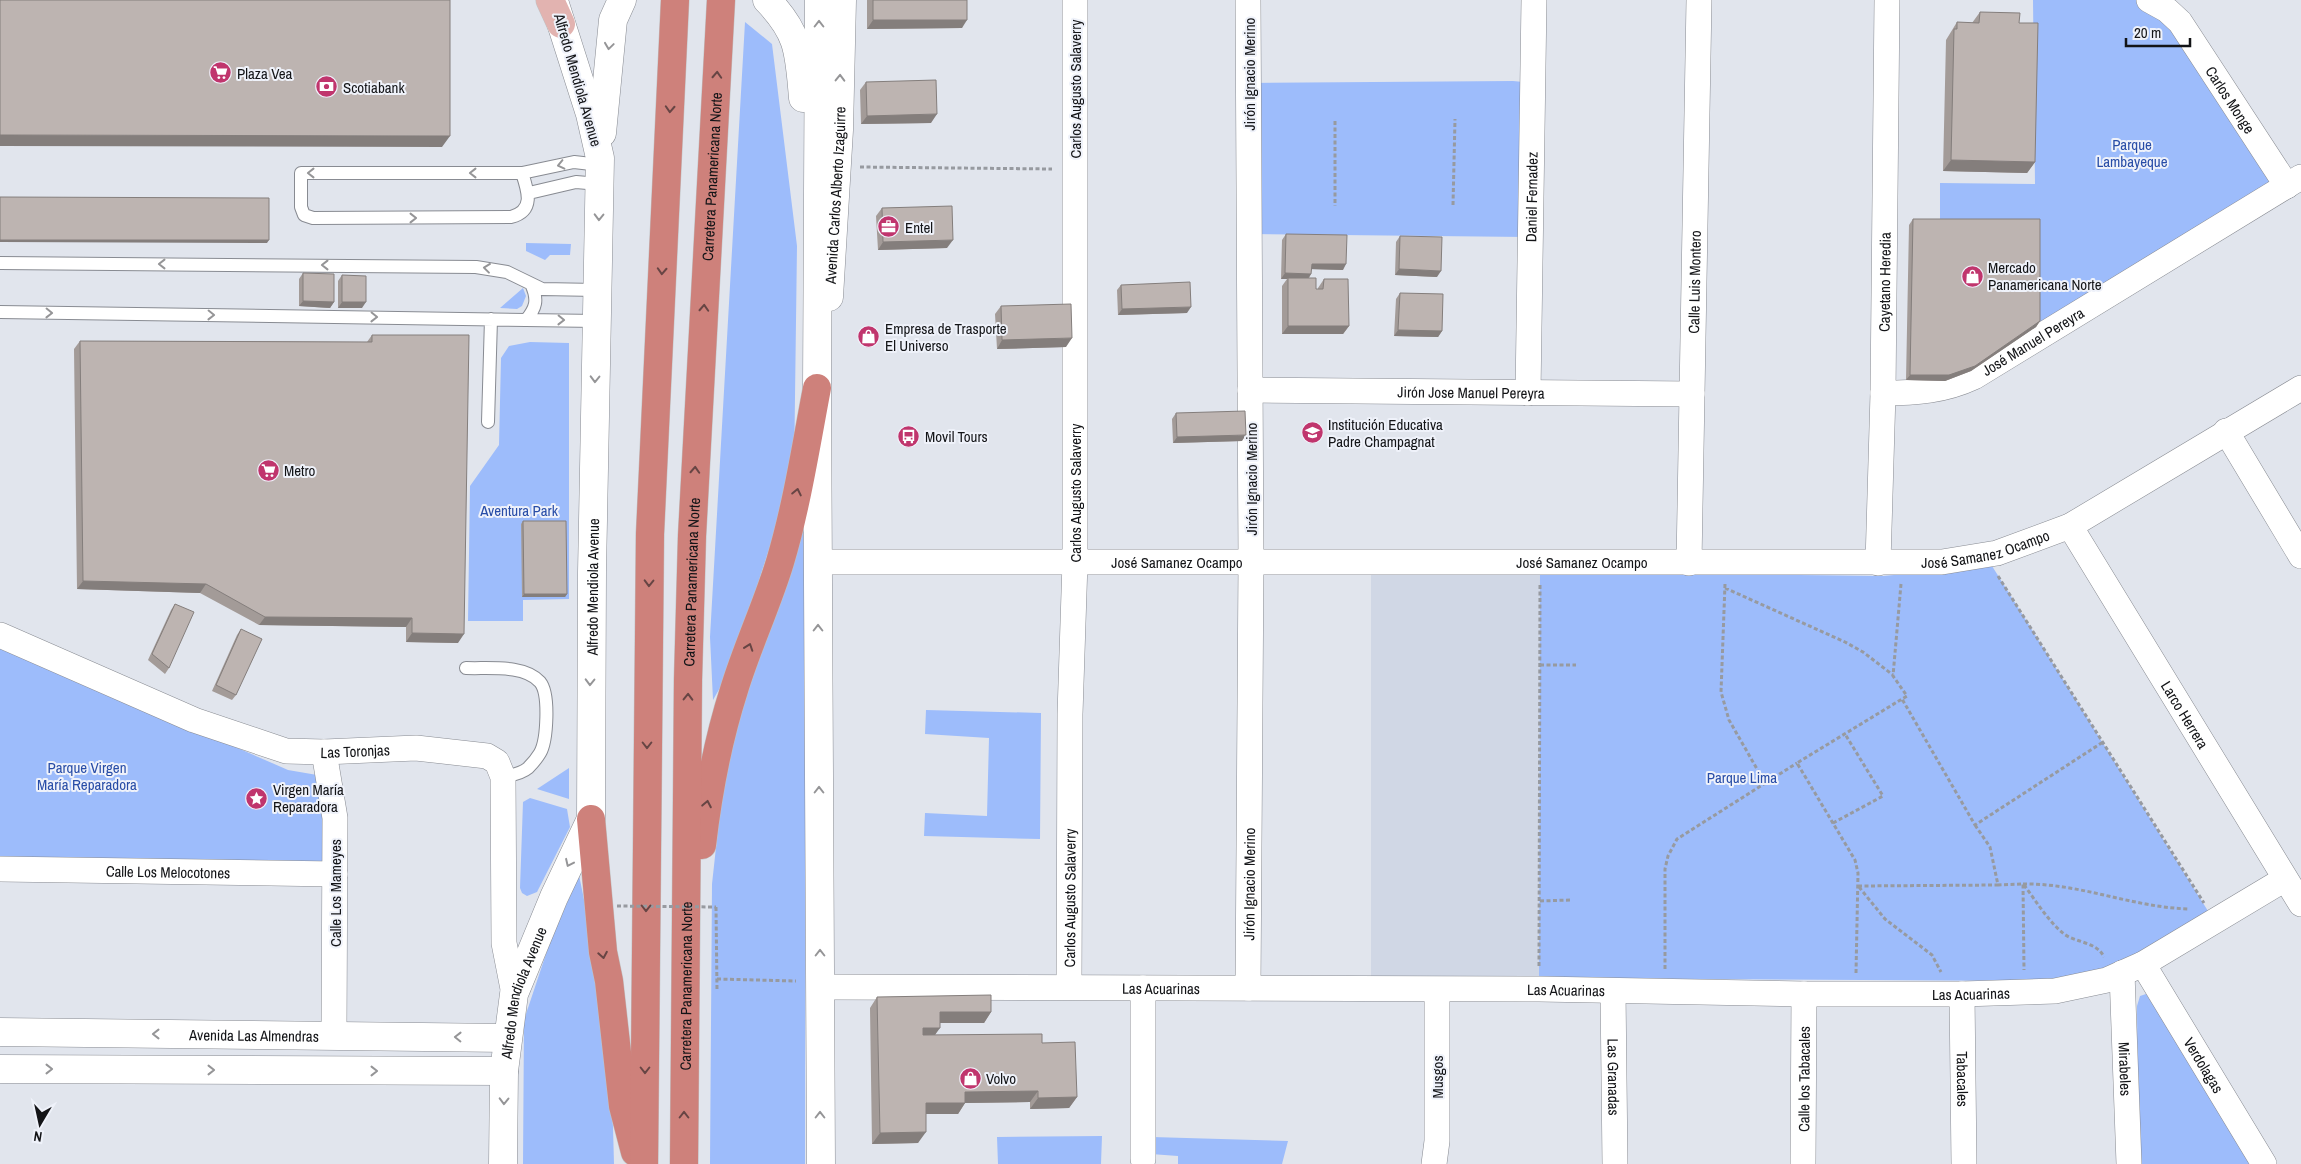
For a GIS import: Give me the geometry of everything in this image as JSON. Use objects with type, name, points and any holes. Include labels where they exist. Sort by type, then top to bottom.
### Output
[{"type":"highway","points":[[644,1164],[650,534],[674,12]]},
{"type":"highway","name":"Carretera Panamericana Norte","points":[[684,1164],[692,536],[720,13]]},
{"type":"highway","points":[[685,973],[706,810],[719,745],[734,690],[780,563],[798,491],[817,388]]},
{"type":"highway","points":[[591,819],[602,952],[609,981],[623,1106],[638,1164]]},
{"type":"main road","points":[[600,169],[613,20],[622,0]]},
{"type":"main road","points":[[767,0],[784,17],[795,39],[798,53],[818,264]]},
{"type":"main road","points":[[819,0],[818,562],[811,984],[821,1164]]},
{"type":"main road","name":"Avenida Carlos Alberto Izaguirre","points":[[817,388],[827,312],[837,167],[842,0]]},
{"type":"main road","name":"Alfredo Mendiola Avenue","points":[[503,1164],[504,1071],[514,994],[554,897],[591,819],[589,724],[600,169],[588,106],[555,8]]},
{"type":"main road","name":"Avenida Las Almendras","points":[[0,1032],[507,1038]]},
{"type":"main road","points":[[0,1069],[504,1071]]},
{"type":"street","name":"Carlos Augusto Salaverry","points":[[1068,987],[1070,714],[1075,562],[1075,0]]},
{"type":"street","name":"Jirón Ignacio Merino","points":[[1248,0],[1251,562],[1248,988]]},
{"type":"street","name":"Daniel Fernadez","points":[[1528,393],[1534,0]]},
{"type":"street","name":"Calle Luis Montero","points":[[1689,563],[1699,0]]},
{"type":"street","name":"Cayetano Heredia","points":[[1878,564],[1883,393],[1887,0]]},
{"type":"street","name":"Carlos Monge","points":[[2149,0],[2167,10],[2180,22],[2294,182]]},
{"type":"street","name":"José Manuel Pereyra","points":[[1883,393],[1924,392],[1951,386],[1974,377],[2294,182]]},
{"type":"street","name":"José Samanez Ocampo","points":[[818,562],[1541,561],[1878,564],[1942,562],[1996,554],[2070,526],[2226,430],[2301,388]]},
{"type":"street","name":"Jirón Jose Manuel Pereyra","points":[[1250,390],[1692,394]]},
{"type":"street","points":[[2226,430],[2301,556]]},
{"type":"street","name":"Larco Herrera","points":[[2070,526],[2301,904]]},
{"type":"street","name":"Las Toronjas","points":[[0,635],[194,720],[286,751],[324,752],[416,748],[487,756],[497,762],[503,777]]},
{"type":"street","name":"Calle Los Mameyes","points":[[324,752],[335,818],[334,1035]]},
{"type":"street","points":[[503,777],[504,943],[514,994]]},
{"type":"street","name":"Calle Los Melocotones","points":[[0,869],[335,874]]},
{"type":"street","name":"Las Acuarinas","points":[[811,984],[1143,988],[1665,990],[1804,994],[1962,994],[2055,991],[2124,972],[2284,879]]},
{"type":"street","name":"Mirabeles","points":[[2124,972],[2129,1164]]},
{"type":"street","name":"Verdolagas","points":[[2124,972],[2264,1164]]},
{"type":"street","points":[[1142,1160],[1143,988]]},
{"type":"street","name":"Musgos","points":[[1434,1164],[1436,1140],[1437,990]]},
{"type":"street","name":"Las Granadas","points":[[1613,990],[1614,1164]]},
{"type":"street","name":"Calle los Tabacales","points":[[1803,1164],[1804,994]]},
{"type":"street","name":"Tabacales","points":[[1962,994],[1964,1164]]},
{"type":"lane","points":[[522,173],[529,193],[528,204],[526,209],[511,218],[313,218],[304,215],[301,206],[301,173],[522,173],[574,162],[600,169]]},
{"type":"lane","points":[[529,193],[576,182],[600,169]]},
{"type":"lane","points":[[2,265],[476,266],[507,272],[532,286],[554,290],[597,290]]},
{"type":"lane","points":[[526,320],[536,302],[532,286]]},
{"type":"lane","points":[[0,312],[597,321]]},
{"type":"lane","points":[[488,422],[491,319]]},
{"type":"lane","points":[[466,668],[515,670],[528,674],[540,682],[545,692],[544,741],[540,753],[527,770],[503,777]]},
{"type":"path","points":[[1453,205],[1455,119]]},
{"type":"path","points":[[1335,121],[1335,206]]},
{"type":"path","points":[[837,167],[1075,170]]},
{"type":"path","points":[[1986,555],[2206,906],[2200,908]]},
{"type":"path","points":[[1539,989],[1541,561]]},
{"type":"path","points":[[1726,563],[1721,692],[1729,720],[1765,783]]},
{"type":"path","points":[[1893,676],[1902,563]]},
{"type":"path","points":[[1665,990],[1665,869],[1672,846],[1682,834],[1907,696],[1893,676],[1863,652],[1846,642],[1725,588]]},
{"type":"path","points":[[1540,665],[1576,665]]},
{"type":"path","points":[[1902,699],[1990,847],[1998,885]]},
{"type":"path","points":[[1833,822],[1883,796],[1845,734]]},
{"type":"path","points":[[1976,825],[2103,742]]},
{"type":"path","points":[[1796,764],[1855,860],[1858,886],[1855,993]]},
{"type":"path","points":[[2024,884],[2065,934],[2090,944],[2103,954],[2108,967],[2124,972]]},
{"type":"path","points":[[2024,884],[2024,992]]},
{"type":"path","points":[[1858,886],[2050,884],[2134,904],[2194,909]]},
{"type":"path","points":[[1858,886],[1885,919],[1932,955],[1939,966],[1943,980]]},
{"type":"path","points":[[1540,901],[1570,900]]},
{"type":"path","points":[[617,906],[716,907],[717,990]]},
{"type":"path","points":[[717,979],[811,984]]},
{"type":"shaded area","points":[[1540,572],[1539,978],[1371,977],[1371,573]]},
{"type":"green space","name":"Parque Lambayeque","points":[[2033,0],[2149,0],[2287,186],[2041,334],[1940,224],[1940,183],[2035,184]]},
{"type":"green space","points":[[745,22],[772,44],[797,246],[794,472],[730,670],[713,700],[710,637]]},
{"type":"green space","points":[[1513,81],[1534,83],[1531,237],[1250,234],[1249,83]]},
{"type":"green space","points":[[526,243],[571,244],[570,255],[550,255],[545,260],[526,251]]},
{"type":"green space","points":[[523,288],[526,296],[522,306],[517,309],[500,308]]},
{"type":"green space","name":"Aventura Park","points":[[530,342],[569,343],[569,599],[523,600],[523,621],[468,621],[470,486],[499,445],[501,358],[509,346]]},
{"type":"green space","points":[[806,475],[805,1164],[710,1164],[712,884],[726,756]]},
{"type":"green space","name":"Parque Lima","points":[[1992,566],[2208,911],[2136,955],[2108,967],[2054,981],[1539,978],[1540,572],[1883,576]]},
{"type":"green space","name":"Parque Virgen María Reparadora","points":[[0,644],[288,770],[323,776],[324,867],[0,861]]},
{"type":"green space","points":[[926,710],[1041,713],[1040,839],[924,836],[925,813],[987,816],[989,738],[925,734]]},
{"type":"green space","points":[[569,768],[569,799],[537,789]]},
{"type":"green space","points":[[530,798],[567,809],[570,827],[537,892],[527,896],[522,893],[520,888],[523,802]]},
{"type":"green space","points":[[579,875],[604,997],[614,1164],[523,1164],[524,1020],[549,945]]},
{"type":"green space","points":[[2146,994],[2255,1164],[2138,1164],[2137,1006],[2140,996]]},
{"type":"green space","points":[[1102,1136],[1101,1164],[998,1164],[997,1137]]},
{"type":"green space","points":[[1152,1137],[1288,1141],[1282,1164],[1178,1164],[1178,1156],[1151,1154]]},
{"type":"building","name":"Plaza Vea","points":[[0,0],[450,0],[450,136],[0,135]]},
{"type":"building","points":[[873,0],[967,0],[967,20],[873,20]]},
{"type":"building","points":[[1980,12],[2020,13],[2019,23],[2038,23],[2035,162],[1951,160],[1954,29],[1957,29],[1957,22],[1979,23]]},
{"type":"building","points":[[936,80],[937,114],[867,116],[866,82]]},
{"type":"building","points":[[0,197],[269,198],[269,240],[0,240]]},
{"type":"building","points":[[952,206],[953,240],[883,242],[882,208]]},
{"type":"building","name":"Mercado Panamericana Norte","points":[[1913,219],[2040,219],[2040,321],[1975,366],[1949,375],[1910,375]]},
{"type":"building","points":[[1286,234],[1347,235],[1346,264],[1312,264],[1311,274],[1285,273]]},
{"type":"building","points":[[1400,236],[1442,237],[1441,271],[1399,269]]},
{"type":"building","points":[[303,273],[334,274],[334,302],[303,301]]},
{"type":"building","points":[[342,275],[366,276],[366,302],[342,302]]},
{"type":"building","points":[[1288,278],[1316,278],[1316,289],[1323,289],[1324,279],[1348,279],[1349,326],[1288,326]]},
{"type":"building","points":[[1190,282],[1191,307],[1122,309],[1121,285]]},
{"type":"building","points":[[1400,293],[1443,294],[1442,331],[1398,330]]},
{"type":"building","points":[[1071,304],[1072,338],[1002,340],[1001,306]]},
{"type":"building","name":"Metro","points":[[372,335],[469,335],[464,634],[412,633],[412,618],[265,617],[206,584],[83,581],[80,341],[372,342]]},
{"type":"building","points":[[1245,411],[1246,435],[1177,437],[1176,413]]},
{"type":"building","points":[[523,521],[566,521],[567,594],[524,594]]},
{"type":"building","points":[[175,604],[194,612],[169,668],[152,654]]},
{"type":"building","points":[[241,629],[262,639],[236,695],[216,685]]},
{"type":"building","name":"Volvo","points":[[991,995],[991,1012],[940,1012],[940,1028],[923,1028],[923,1035],[1042,1034],[1042,1043],[1075,1042],[1077,1097],[1038,1098],[1038,1091],[965,1092],[965,1103],[926,1103],[926,1132],[880,1133],[877,997]]},
{"type":"place","name":"Plaza Vea","points":[[221,73]]},
{"type":"place","name":"Scotiabank","points":[[327,87]]},
{"type":"place","name":"Entel","points":[[889,227]]},
{"type":"place","name":"Mercado Panamericana Norte","points":[[1972,276]]},
{"type":"place","name":"Empresa de Trasporte El Universo","points":[[869,337]]},
{"type":"place","name":"Institución Educativa Padre Champagnat","points":[[1312,433]]},
{"type":"place","name":"Movil Tours","points":[[909,436]]},
{"type":"place","name":"Metro","points":[[268,470]]},
{"type":"place","name":"Virgen María Reparadora","points":[[257,798]]},
{"type":"place","name":"Volvo","points":[[970,1078]]}]
